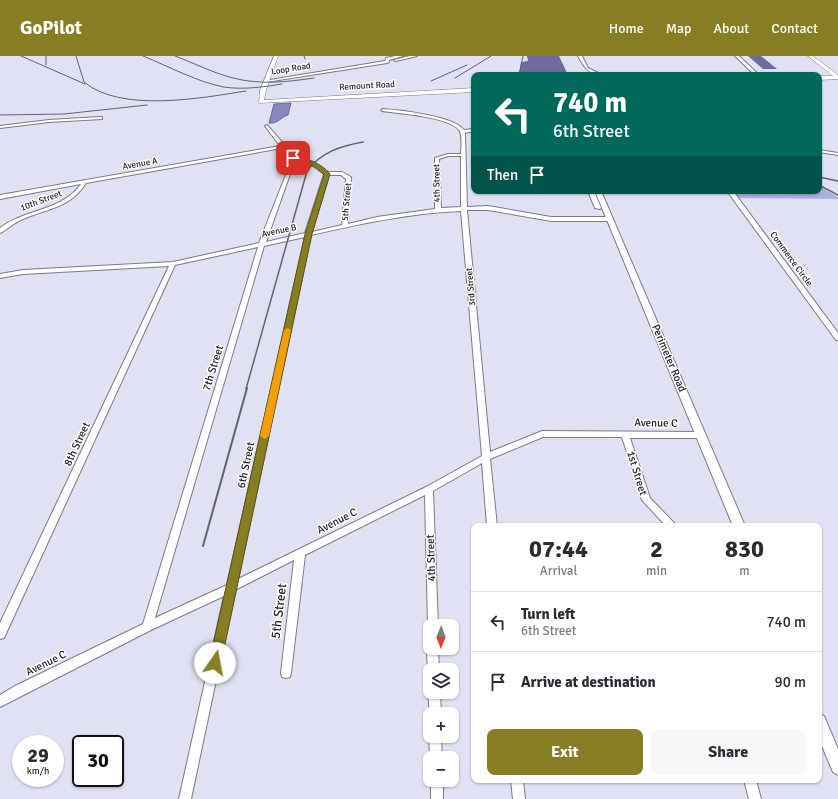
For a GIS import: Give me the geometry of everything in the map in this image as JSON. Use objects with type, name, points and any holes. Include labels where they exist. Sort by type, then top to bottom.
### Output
[{"type":"main road","points":[[276,56],[263,93],[266,97],[281,100]]},
{"type":"main road","points":[[810,56],[838,77]]},
{"type":"main road","points":[[822,78],[838,77]]},
{"type":"main road","name":"Remount Road","points":[[263,93],[259,102],[471,90]]},
{"type":"street","name":"Loop Road","points":[[266,81],[401,56]]},
{"type":"street","points":[[386,59],[415,56]]},
{"type":"street","points":[[580,56],[586,69],[593,72]]},
{"type":"street","points":[[737,56],[755,72]]},
{"type":"street","points":[[383,110],[396,110],[446,122],[461,129],[462,132],[471,130]]},
{"type":"street","points":[[0,127],[42,121],[100,118]]},
{"type":"street","points":[[267,126],[293,158],[313,163],[327,174]]},
{"type":"street","name":"3rd Street","points":[[462,132],[464,209],[492,523]]},
{"type":"street","name":"Avenue A","points":[[0,197],[283,147]]},
{"type":"street","points":[[822,151],[838,154]]},
{"type":"street","name":"4th Street","points":[[438,210],[437,158],[448,155],[463,155]]},
{"type":"street","name":"7th Street","points":[[147,627],[262,244],[293,158]]},
{"type":"street","name":"5th Street","points":[[327,174],[342,173],[350,178],[345,226]]},
{"type":"street","name":"6th Street","points":[[185,799],[308,234],[327,174]]},
{"type":"street","name":"10th Street","points":[[0,231],[5,226],[20,219],[70,199],[84,183]]},
{"type":"street","points":[[592,194],[607,219]]},
{"type":"street","points":[[599,194],[607,219]]},
{"type":"street","name":"Commerce Circle","points":[[732,194],[838,338]]},
{"type":"street","name":"Avenue B","points":[[0,276],[24,272],[173,264],[345,226],[438,210],[488,208],[551,219],[607,219]]},
{"type":"street","name":"Perimeter Road","points":[[607,219],[614,239],[625,254],[738,523]]},
{"type":"street","name":"8th Street","points":[[0,634],[173,264]]},
{"type":"street","name":"Avenue C","points":[[0,701],[147,627],[232,587],[429,489],[486,457],[542,434],[701,435]]},
{"type":"street","name":"1st Street","points":[[625,434],[646,500],[669,523]]},
{"type":"street","name":"4th Street","points":[[429,489],[432,619]]},
{"type":"street","name":"5th Street","points":[[286,673],[300,553]]},
{"type":"street","points":[[822,728],[838,767]]},
{"type":"street","points":[[517,783],[519,799]]},
{"type":"street","points":[[751,783],[756,799]]},
{"type":"street","points":[[437,787],[437,799]]},
{"type":"shaded area","points":[[291,103],[288,115],[275,122],[269,123],[274,104]]},
{"type":"shaded area","points":[[822,188],[838,197],[838,199],[737,198],[734,194],[822,194]]},
{"type":"building","points":[[527,56],[559,56],[567,72],[519,72],[521,62],[528,61]]},
{"type":"building","points":[[748,56],[761,56],[777,69],[763,69]]},
{"type":"railway","points":[[21,56],[85,84]]},
{"type":"railway","points":[[46,56],[46,65]]},
{"type":"railway","points":[[76,56],[84,82],[100,92],[119,97],[162,101],[207,97],[246,91]]},
{"type":"railway","points":[[143,56],[193,78],[214,85],[231,88],[246,88],[282,84]]},
{"type":"railway","points":[[175,56],[218,73],[253,82],[294,81],[314,78]]},
{"type":"railway","points":[[455,78],[491,56]]},
{"type":"railway","points":[[520,72],[523,56]]},
{"type":"railway","points":[[431,81],[467,65]]},
{"type":"railway","points":[[0,115],[64,114],[147,105]]},
{"type":"railway","points":[[246,389],[307,171],[319,159],[332,151],[363,142]]},
{"type":"railway","points":[[822,178],[838,181]]},
{"type":"railway","points":[[822,187],[838,195]]},
{"type":"railway","points":[[203,546],[247,388]]},
{"type":"slow traffic","points":[[265,436],[288,330]]},
{"type":"route","points":[[215,663],[308,234],[327,174],[313,163],[303,159],[293,158]]}]
